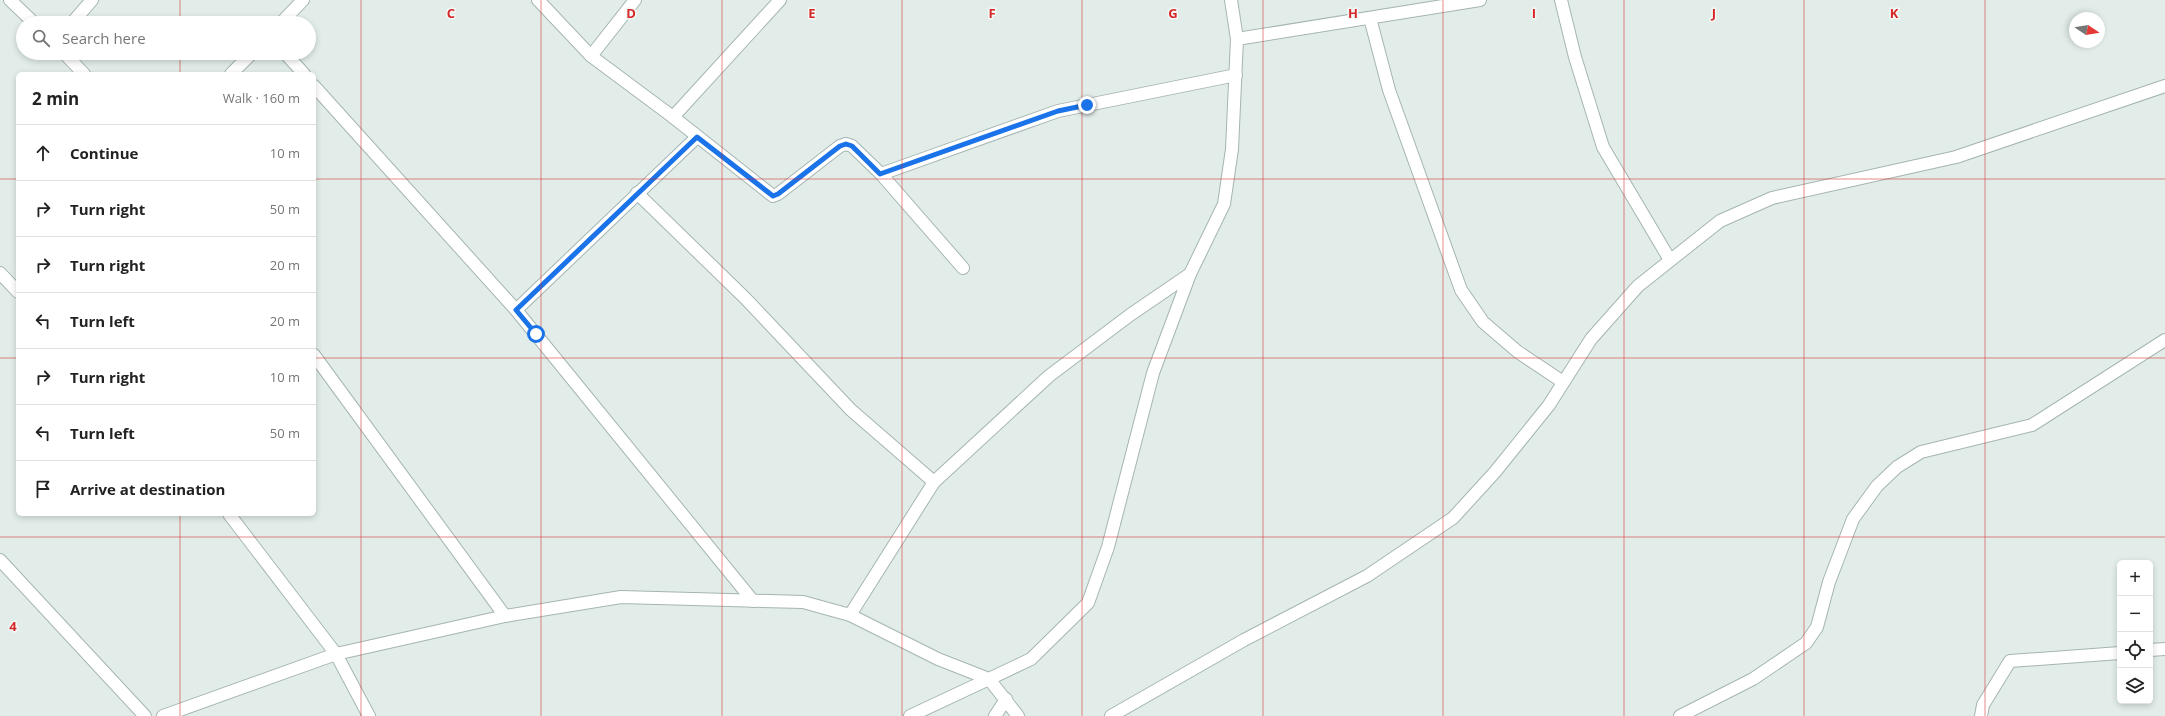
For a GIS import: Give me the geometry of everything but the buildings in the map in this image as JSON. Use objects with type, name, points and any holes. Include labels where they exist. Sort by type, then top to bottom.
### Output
[{"type":"street","points":[[10,0],[27,16]]},
{"type":"street","points":[[78,16],[92,0]]},
{"type":"street","points":[[288,16],[304,0]]},
{"type":"street","points":[[538,0],[591,56],[673,117],[773,196],[778,194],[840,146],[846,144],[852,146],[880,174],[963,268]]},
{"type":"street","points":[[591,56],[635,0]]},
{"type":"street","points":[[673,117],[780,0]]},
{"type":"street","points":[[910,716],[1030,659],[1088,602],[1108,547],[1152,372],[1190,274],[1224,204],[1232,149],[1236,75],[1237,39],[1231,0]]},
{"type":"street","points":[[1237,39],[1370,18],[1456,2],[1480,0]]},
{"type":"street","points":[[1560,0],[1575,57],[1603,147],[1670,260]]},
{"type":"street","points":[[1370,18],[1389,90],[1461,290],[1483,322],[1518,352],[1563,382]]},
{"type":"street","points":[[71,60],[82,72]]},
{"type":"street","points":[[234,72],[245,60]]},
{"type":"street","points":[[291,60],[302,72]]},
{"type":"street","points":[[880,174],[1058,111],[1236,75]]},
{"type":"street","points":[[1111,716],[1244,640],[1367,576],[1453,518],[1496,472],[1549,405],[1591,339],[1638,286],[1720,221],[1772,198],[1956,157],[2165,86]]},
{"type":"street","points":[[316,88],[516,310],[753,601]]},
{"type":"street","points":[[516,310],[697,137]]},
{"type":"street","points":[[638,193],[745,298],[851,410],[934,482]]},
{"type":"street","points":[[0,273],[16,290]]},
{"type":"street","points":[[850,615],[934,482],[1049,376],[1130,315],[1190,274]]},
{"type":"street","points":[[1680,716],[1753,679],[1806,643],[1817,627],[1829,582],[1853,519],[1877,486],[1897,467],[1921,452],[2032,425],[2165,340]]},
{"type":"street","points":[[316,358],[505,616]]},
{"type":"street","points":[[231,516],[336,654],[369,716]]},
{"type":"street","points":[[0,560],[145,716]]},
{"type":"street","points":[[163,716],[336,654],[505,616],[621,596],[803,602],[850,615],[938,659],[989,679],[1018,716]]},
{"type":"street","points":[[2153,650],[2165,649]]},
{"type":"street","points":[[1981,716],[1983,705],[2010,661],[2117,653]]},
{"type":"street","points":[[995,716],[1006,699]]},
{"type":"route","points":[[536,334],[516,310],[626,203],[697,137],[773,196],[778,194],[840,146],[846,144],[852,146],[880,174],[1058,111],[1087,105]]}]
